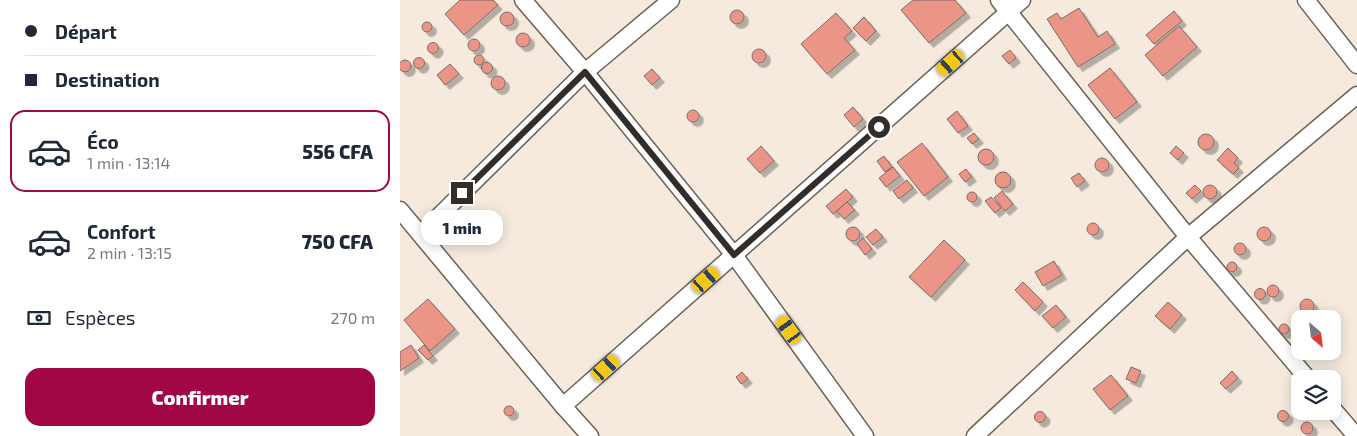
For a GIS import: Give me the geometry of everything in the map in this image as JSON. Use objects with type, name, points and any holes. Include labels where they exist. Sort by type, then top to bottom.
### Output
[{"type":"street","points":[[523,0],[585,72],[734,255],[865,436]]},
{"type":"street","points":[[421,234],[585,72],[671,0]]},
{"type":"street","points":[[563,406],[734,255],[1004,6],[1022,0]]},
{"type":"street","points":[[1306,0],[1357,65]]},
{"type":"street","points":[[1004,6],[1188,237],[1300,370]]},
{"type":"street","points":[[975,436],[1188,237],[1357,95]]},
{"type":"street","points":[[400,210],[590,436]]},
{"type":"street","points":[[1341,418],[1356,436]]},
{"type":"building","points":[[460,0],[493,0],[498,5],[464,35],[445,14]]},
{"type":"building","points":[[913,0],[955,0],[966,13],[929,43],[901,10]]},
{"type":"building","points":[[1079,8],[1098,37],[1107,31],[1115,44],[1078,67],[1047,19],[1057,13],[1061,19]]},
{"type":"building","points":[[734,10],[740,10],[744,17],[740,24],[734,24],[730,20],[730,14]]},
{"type":"building","points":[[1174,11],[1182,21],[1154,44],[1146,35]]},
{"type":"building","points":[[507,12],[512,14],[514,19],[512,24],[507,26],[502,24],[500,19],[502,14]]},
{"type":"building","points":[[836,13],[852,31],[844,38],[855,50],[827,74],[801,44]]},
{"type":"building","points":[[864,17],[876,31],[866,41],[853,28]]},
{"type":"building","points":[[425,22],[429,22],[432,27],[431,31],[425,32],[422,29],[422,25]]},
{"type":"building","points":[[1179,26],[1197,47],[1163,76],[1145,55]]},
{"type":"building","points":[[520,33],[526,33],[530,40],[526,47],[520,47],[516,43],[516,37]]},
{"type":"building","points":[[472,39],[476,39],[480,45],[476,51],[472,51],[468,47],[468,43]]},
{"type":"building","points":[[431,43],[435,43],[438,48],[437,52],[431,53],[428,50],[428,46]]},
{"type":"building","points":[[759,49],[764,51],[766,56],[764,61],[759,63],[754,61],[752,56],[754,51]]},
{"type":"building","points":[[1010,50],[1016,58],[1009,64],[1002,56]]},
{"type":"building","points":[[479,55],[484,60],[479,65],[474,60]]},
{"type":"building","points":[[419,57],[425,63],[419,69],[413,63]]},
{"type":"building","points":[[403,60],[407,60],[411,64],[411,68],[407,72],[403,72],[400,69],[400,63]]},
{"type":"building","points":[[487,62],[493,68],[487,74],[481,68]]},
{"type":"building","points":[[450,64],[459,74],[445,85],[437,75]]},
{"type":"building","points":[[1110,68],[1137,102],[1115,119],[1088,85]]},
{"type":"building","points":[[652,69],[660,78],[652,85],[644,76]]},
{"type":"building","points":[[498,76],[503,78],[505,83],[503,88],[498,90],[493,88],[491,83],[493,78]]},
{"type":"building","points":[[853,107],[863,119],[854,127],[844,115]]},
{"type":"building","points":[[691,110],[695,110],[699,116],[695,122],[691,122],[687,118],[687,114]]},
{"type":"building","points":[[957,111],[968,126],[958,133],[947,119]]},
{"type":"building","points":[[974,133],[979,139],[972,144],[967,138]]},
{"type":"building","points":[[1206,134],[1212,136],[1214,142],[1212,148],[1206,150],[1200,148],[1198,142],[1200,136]]},
{"type":"building","points":[[922,143],[948,177],[924,196],[897,162]]},
{"type":"building","points":[[761,146],[774,161],[760,173],[747,159]]},
{"type":"building","points":[[1176,146],[1184,153],[1178,160],[1170,153]]},
{"type":"building","points":[[1228,148],[1238,158],[1234,163],[1239,168],[1233,174],[1217,160]]},
{"type":"building","points":[[986,149],[994,157],[986,165],[978,157]]},
{"type":"building","points":[[884,156],[892,167],[885,172],[877,161]]},
{"type":"building","points":[[1102,158],[1107,160],[1109,165],[1107,170],[1102,172],[1097,170],[1095,165],[1097,160]]},
{"type":"building","points":[[893,167],[900,176],[886,187],[879,178]]},
{"type":"building","points":[[966,169],[972,177],[965,182],[959,174]]},
{"type":"building","points":[[1003,172],[1011,180],[1003,188],[995,180]]},
{"type":"building","points":[[1079,173],[1085,181],[1077,187],[1071,178]]},
{"type":"building","points":[[907,180],[913,188],[899,199],[893,191]]},
{"type":"building","points":[[1195,185],[1201,191],[1192,199],[1186,193]]},
{"type":"building","points":[[1210,185],[1215,187],[1217,192],[1215,197],[1210,199],[1205,197],[1203,192],[1205,187]]},
{"type":"building","points":[[846,189],[853,197],[833,214],[826,206]]},
{"type":"building","points":[[1002,191],[1013,204],[1005,211],[994,198]]},
{"type":"building","points":[[972,192],[977,197],[972,202],[967,197]]},
{"type":"building","points":[[991,197],[1001,208],[995,213],[985,201]]},
{"type":"building","points":[[847,202],[855,210],[844,219],[837,211]]},
{"type":"building","points":[[1095,223],[1098,224],[1098,234],[1091,235],[1088,234],[1087,227],[1088,224]]},
{"type":"building","points":[[853,227],[858,229],[860,234],[858,239],[853,241],[848,239],[846,234],[848,229]]},
{"type":"building","points":[[1261,227],[1267,227],[1271,234],[1267,241],[1261,241],[1257,237],[1257,231]]},
{"type":"building","points":[[876,229],[883,237],[873,245],[866,237]]},
{"type":"building","points":[[863,238],[872,249],[865,255],[857,244]]},
{"type":"building","points":[[944,240],[965,260],[931,297],[909,277]]},
{"type":"building","points":[[1240,243],[1246,249],[1240,255],[1234,249]]},
{"type":"building","points":[[1054,261],[1062,275],[1043,286],[1035,272]]},
{"type":"building","points":[[1232,262],[1237,267],[1232,272],[1227,267]]},
{"type":"building","points":[[1023,282],[1043,302],[1035,311],[1015,290]]},
{"type":"building","points":[[1271,285],[1275,285],[1279,291],[1275,297],[1271,297],[1267,293],[1267,289]]},
{"type":"building","points":[[1258,289],[1262,289],[1265,294],[1264,298],[1258,299],[1255,296],[1255,292]]},
{"type":"building","points":[[428,299],[455,329],[430,351],[404,320]]},
{"type":"building","points":[[1307,299],[1313,303],[1312,310],[1302,310],[1300,306],[1302,301]]},
{"type":"building","points":[[1168,302],[1182,315],[1170,329],[1155,316]]},
{"type":"building","points":[[1056,305],[1066,317],[1053,328],[1042,316]]},
{"type":"building","points":[[1282,324],[1286,324],[1289,329],[1288,333],[1282,334],[1279,331],[1279,327]]},
{"type":"building","points":[[411,345],[419,358],[400,371],[400,352]]},
{"type":"building","points":[[424,345],[433,356],[428,360],[418,350]]},
{"type":"building","points":[[1131,367],[1141,371],[1136,383],[1126,379]]},
{"type":"building","points":[[1232,371],[1238,378],[1226,389],[1220,383]]},
{"type":"building","points":[[742,372],[748,379],[741,384],[736,377]]},
{"type":"building","points":[[1111,375],[1128,396],[1110,410],[1093,389]]},
{"type":"building","points":[[507,406],[511,406],[514,411],[513,415],[507,416],[504,413],[504,409]]},
{"type":"building","points":[[1281,411],[1285,411],[1288,416],[1287,420],[1281,421],[1278,418],[1278,414]]},
{"type":"building","points":[[1038,412],[1042,412],[1045,417],[1044,421],[1038,422],[1035,419],[1035,415]]},
{"type":"building","points":[[1305,422],[1309,422],[1313,428],[1309,434],[1305,434],[1301,430],[1301,426]]},
{"type":"route","points":[[462,193],[585,72],[734,255],[879,127]]}]
